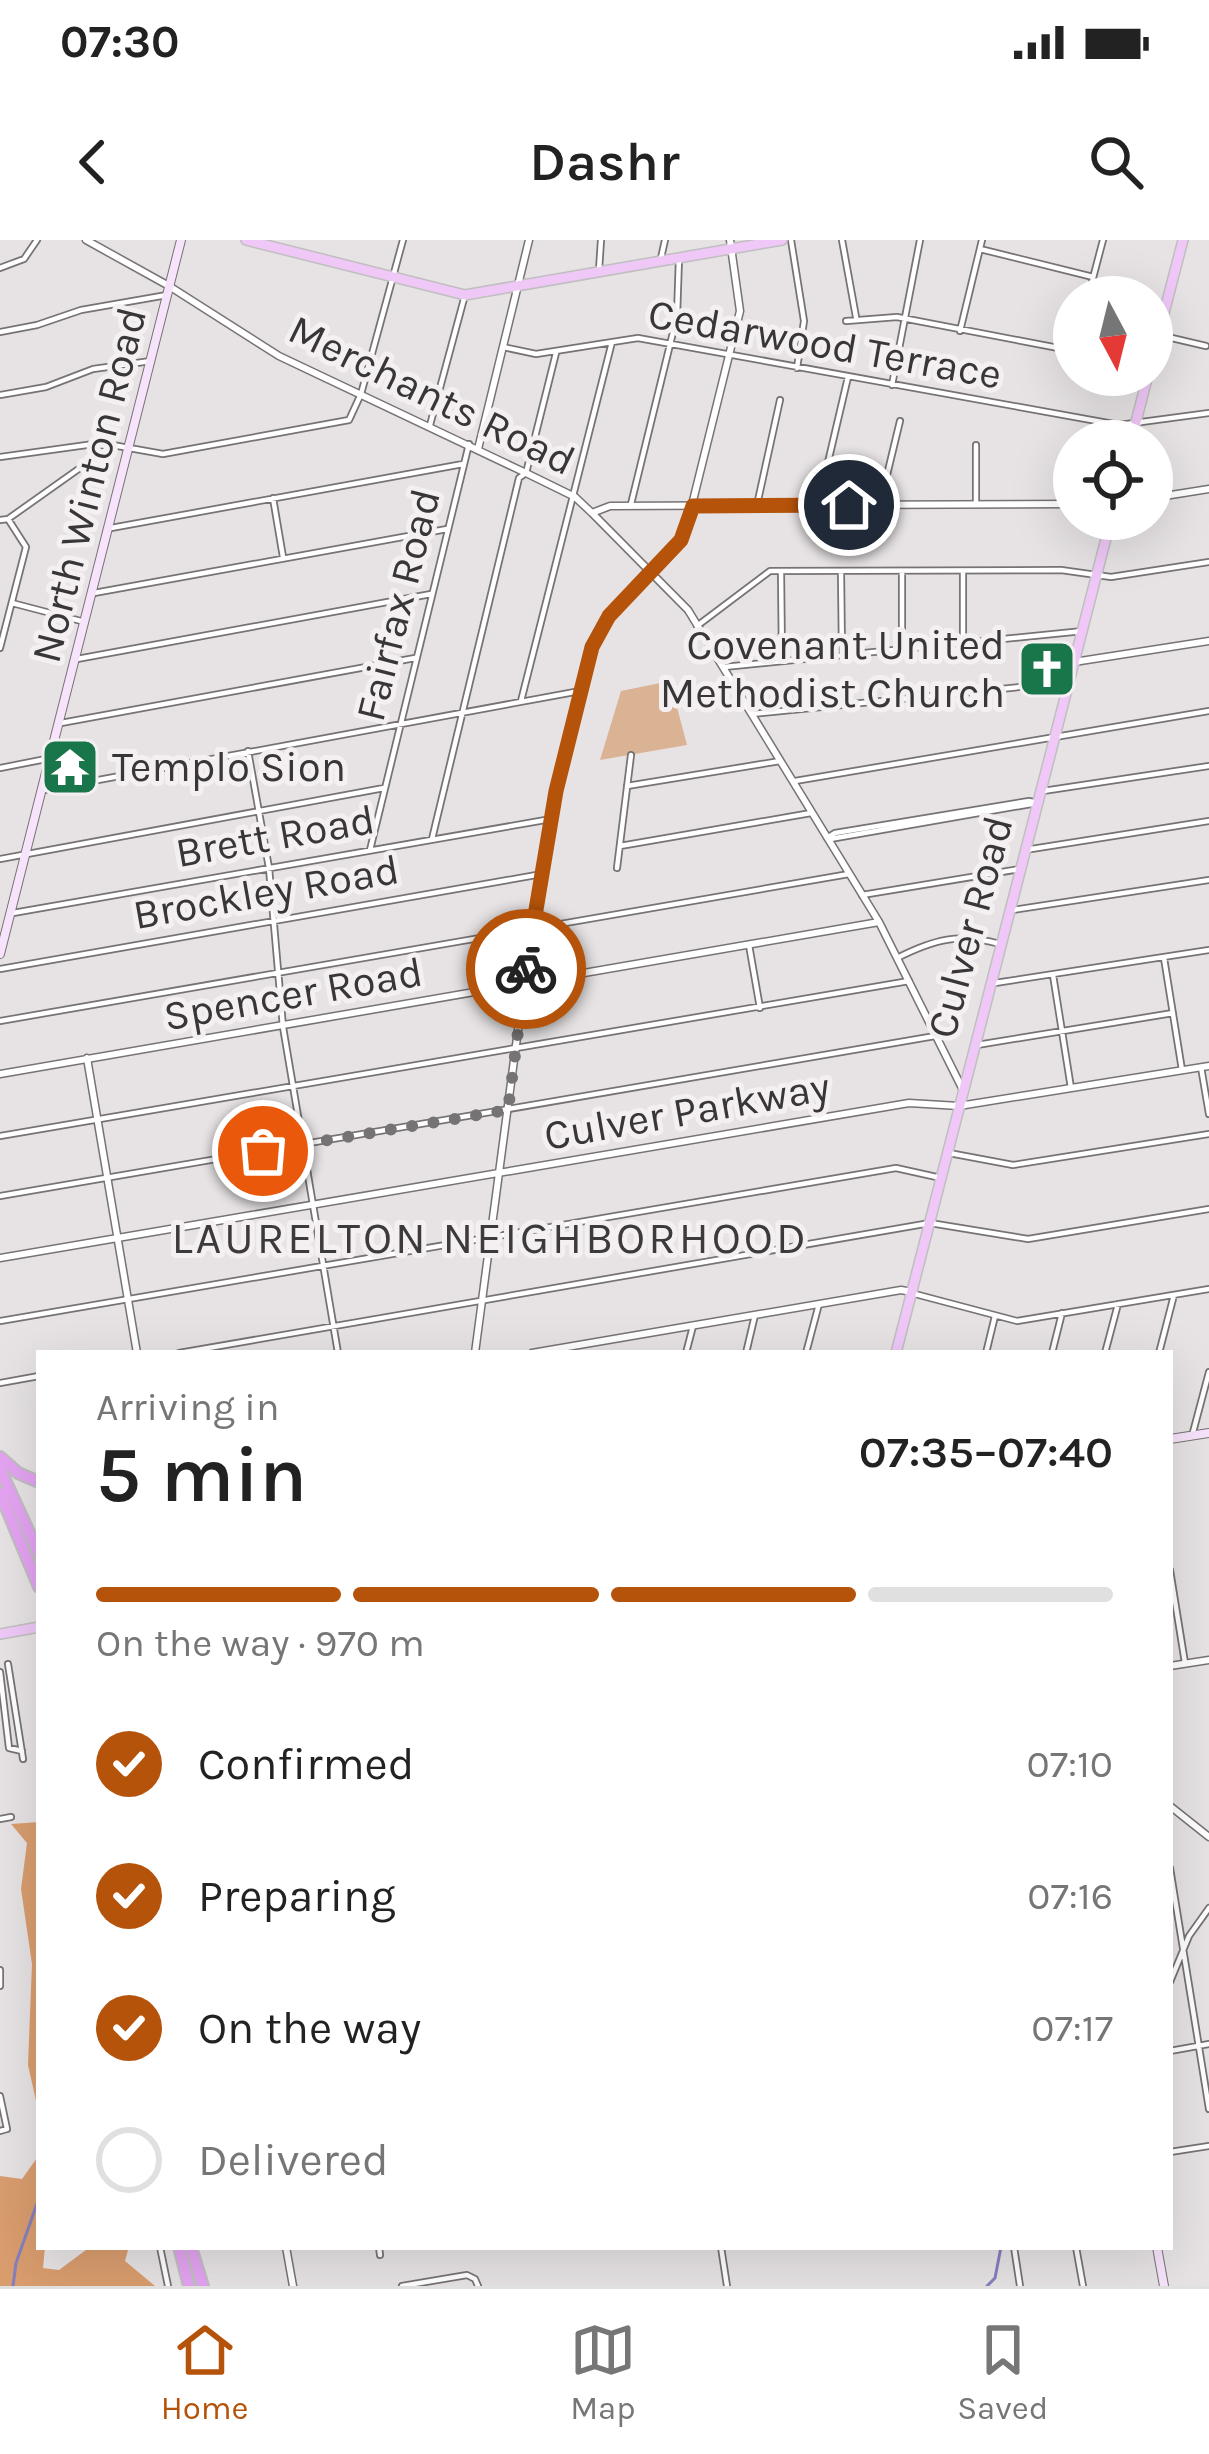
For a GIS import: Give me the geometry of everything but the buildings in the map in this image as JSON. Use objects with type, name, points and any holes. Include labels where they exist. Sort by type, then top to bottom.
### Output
[{"type":"highway","points":[[0,1457],[36,1481]]},
{"type":"highway","points":[[0,1469],[36,1547]]},
{"type":"highway","points":[[0,1493],[36,1582]]},
{"type":"highway","points":[[0,1522],[15,1537],[36,1582]]},
{"type":"highway","points":[[180,2250],[189,2286]]},
{"type":"highway","points":[[192,2250],[202,2286]]},
{"type":"main road","name":"North Winton Road","points":[[0,952],[181,240]]},
{"type":"main road","points":[[246,240],[465,295],[679,258],[730,244],[786,240]]},
{"type":"main road","points":[[1173,279],[1183,240]]},
{"type":"main road","name":"Culver Road","points":[[897,1350],[1106,540]]},
{"type":"main road","points":[[1173,1439],[1209,1433]]},
{"type":"main road","points":[[0,1634],[36,1628]]},
{"type":"main road","points":[[1158,2250],[1164,2286]]},
{"type":"street","points":[[0,268],[21,262],[38,240]]},
{"type":"street","name":"Merchants Road","points":[[86,240],[279,356],[526,472],[575,497],[592,513],[683,603],[698,626],[879,922],[962,1088]]},
{"type":"street","points":[[112,254],[115,240]]},
{"type":"street","points":[[0,458],[88,443],[163,454],[349,420],[361,394],[403,240]]},
{"type":"street","points":[[478,449],[529,240]]},
{"type":"street","points":[[599,272],[601,240]]},
{"type":"street","points":[[660,261],[665,240]]},
{"type":"street","points":[[786,240],[804,321],[797,368]]},
{"type":"street","points":[[842,240],[856,320]]},
{"type":"street","points":[[892,385],[920,240]]},
{"type":"street","points":[[960,331],[982,240]]},
{"type":"street","points":[[1093,276],[1103,240]]},
{"type":"street","points":[[475,1350],[524,985],[555,798],[599,630],[684,536],[740,311],[730,244]]},
{"type":"street","points":[[980,249],[1089,276]]},
{"type":"street","points":[[630,506],[677,316],[679,258]]},
{"type":"street","points":[[0,332],[168,290]]},
{"type":"street","points":[[430,425],[465,295]]},
{"type":"street","points":[[846,321],[903,320],[1053,347]]},
{"type":"street","name":"Cedarwood Terrace","points":[[503,347],[536,355],[639,338],[1091,420]]},
{"type":"street","points":[[1173,338],[1206,346]]},
{"type":"street","points":[[520,701],[612,342]]},
{"type":"street","points":[[432,839],[518,478],[526,472],[556,352]]},
{"type":"street","points":[[0,395],[46,387],[93,369],[152,361]]},
{"type":"street","points":[[818,505],[848,376]]},
{"type":"street","points":[[757,505],[780,400]]},
{"type":"street","name":"Cedarwood Terrace","points":[[1166,420],[1209,413]]},
{"type":"street","points":[[880,505],[900,421]]},
{"type":"street","name":"Fairfax Road","points":[[370,850],[469,444]]},
{"type":"street","points":[[976,445],[976,504]]},
{"type":"street","points":[[0,648],[26,545],[4,519],[111,446]]},
{"type":"street","points":[[111,528],[463,464]]},
{"type":"street","points":[[1173,495],[1209,489]]},
{"type":"street","points":[[273,498],[284,559]]},
{"type":"street","points":[[592,513],[610,506],[1053,504]]},
{"type":"street","points":[[94,593],[447,529]]},
{"type":"street","points":[[698,626],[770,571],[1061,570],[1096,577],[1209,562]]},
{"type":"street","points":[[781,571],[782,662]]},
{"type":"street","points":[[842,571],[842,655]]},
{"type":"street","points":[[902,571],[902,649]]},
{"type":"street","points":[[963,571],[963,643]]},
{"type":"street","points":[[77,659],[431,594]]},
{"type":"street","points":[[12,603],[86,623]]},
{"type":"street","points":[[723,667],[1083,631]]},
{"type":"street","points":[[1074,662],[1209,641]]},
{"type":"street","points":[[61,723],[416,658]]},
{"type":"street","points":[[752,714],[1069,682]]},
{"type":"street","points":[[44,790],[580,691]]},
{"type":"street","points":[[792,781],[1209,711]]},
{"type":"street","points":[[248,751],[269,868],[283,1027],[338,1350]]},
{"type":"street","points":[[617,868],[631,755]]},
{"type":"street","points":[[0,768],[52,758]]},
{"type":"street","points":[[627,786],[780,761]]},
{"type":"street","points":[[827,838],[1209,766]]},
{"type":"street","points":[[0,859],[384,788]]},
{"type":"street","points":[[620,846],[811,813]]},
{"type":"street","name":"Brett Road","points":[[10,914],[551,819]]},
{"type":"street","points":[[1024,850],[1209,821]]},
{"type":"street","points":[[862,895],[1020,869]]},
{"type":"street","name":"Brockley Road","points":[[0,969],[542,874]]},
{"type":"street","points":[[0,1021],[849,874]]},
{"type":"street","points":[[1009,911],[1209,880]]},
{"type":"street","name":"Spencer Road","points":[[0,1073],[879,922]]},
{"type":"street","points":[[897,958],[926,944],[969,936],[1000,944]]},
{"type":"street","points":[[749,945],[760,1008]]},
{"type":"street","points":[[990,984],[1209,950]]},
{"type":"street","points":[[1164,958],[1182,1070]]},
{"type":"street","points":[[1053,974],[1071,1088]]},
{"type":"street","points":[[0,1136],[909,981]]},
{"type":"street","points":[[974,1046],[1173,1013]]},
{"type":"street","points":[[0,1196],[935,1036]]},
{"type":"street","points":[[87,1058],[136,1350]]},
{"type":"street","points":[[1205,1066],[1209,1114]]},
{"type":"street","name":"Culver Parkway","points":[[0,1258],[909,1103],[959,1106],[1205,1066]]},
{"type":"street","points":[[947,1152],[1013,1165],[1209,1134]]},
{"type":"street","points":[[0,1321],[896,1168],[941,1178]]},
{"type":"street","points":[[196,1350],[930,1223],[1028,1239],[1209,1209]]},
{"type":"street","points":[[550,1350],[901,1290],[1020,1321],[1209,1289]]},
{"type":"street","points":[[1161,1350],[1174,1295]]},
{"type":"street","points":[[807,1350],[819,1304]]},
{"type":"street","points":[[1106,1350],[1118,1304]]},
{"type":"street","points":[[1053,1350],[1062,1313]]},
{"type":"street","points":[[747,1350],[755,1315]]},
{"type":"street","points":[[987,1350],[995,1316]]},
{"type":"street","points":[[687,1350],[693,1325]]},
{"type":"street","points":[[590,1350],[591,1343]]},
{"type":"street","points":[[1192,1436],[1209,1372]]},
{"type":"street","points":[[0,1383],[36,1377]]},
{"type":"street","points":[[1173,1589],[1185,1664]]},
{"type":"street","points":[[1173,1666],[1209,1660]]},
{"type":"street","points":[[4,1668],[23,1759]]},
{"type":"street","points":[[4,1668],[8,1746],[13,1752],[22,1750]]},
{"type":"street","points":[[1173,1809],[1209,1837]]},
{"type":"street","points":[[0,1819],[11,1817]]},
{"type":"street","points":[[1173,1887],[1209,2109]]},
{"type":"street","points":[[1173,1975],[1197,1922],[1209,1908]]},
{"type":"street","points":[[0,1970],[0,1986]]},
{"type":"street","points":[[1173,2050],[1209,2044]]},
{"type":"street","points":[[0,2096],[3,2130]]},
{"type":"street","points":[[1173,2152],[1209,2146]]},
{"type":"street","points":[[161,2250],[168,2286]]},
{"type":"street","points":[[287,2250],[293,2286]]},
{"type":"street","points":[[721,2250],[727,2286]]},
{"type":"street","points":[[1014,2250],[1020,2286]]},
{"type":"street","points":[[1077,2250],[1083,2286]]},
{"type":"street","points":[[402,2286],[470,2276],[478,2286]]},
{"type":"shaded area","points":[[670,681],[687,745],[600,760],[621,691]]},
{"type":"shaded area","points":[[36,1822],[36,2101],[28,2065],[32,1964],[21,1889],[27,1843],[11,1824]]},
{"type":"shaded area","points":[[36,2159],[36,2250],[45,2250],[43,2268],[59,2270],[86,2250],[128,2250],[125,2261],[155,2286],[0,2286],[0,2176],[22,2179]]},
{"type":"waterway","points":[[13,2286],[36,2206]]},
{"type":"waterway","points":[[987,2286],[995,2278],[1000,2250]]},
{"type":"way so far","points":[[263,1151],[508,1110],[526,969]]},
{"type":"place","name":"Covenant United Methodist Church","points":[[1047,669]]},
{"type":"place","name":"Templo Sion","points":[[70,767]]},
{"type":"district","name":"LAURELTON NEIGHBORHOOD","points":[[490,1238]]},
{"type":"route","points":[[526,969],[556,791],[589,654],[608,618],[681,540],[693,506],[849,505]]}]
